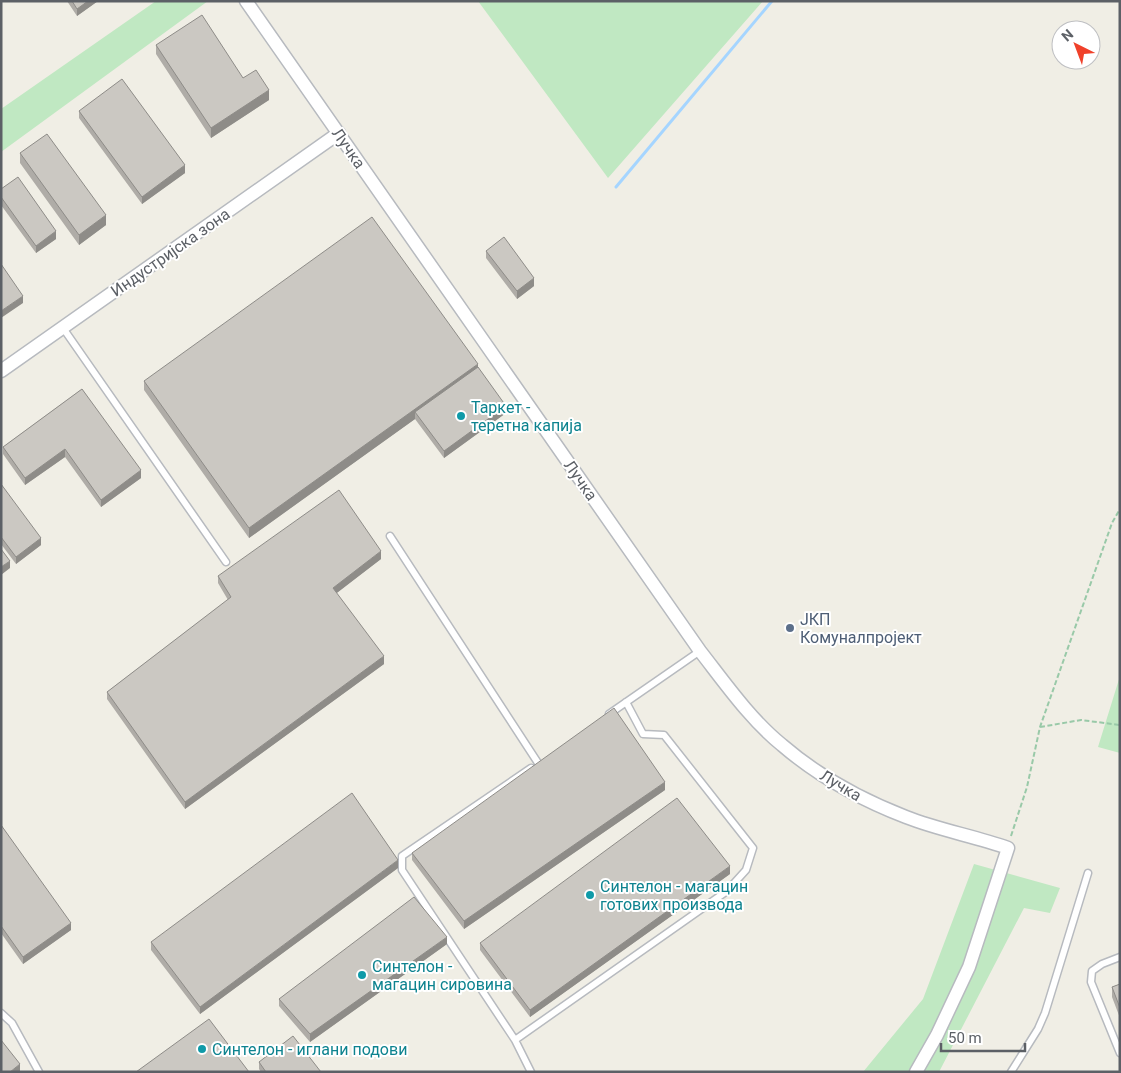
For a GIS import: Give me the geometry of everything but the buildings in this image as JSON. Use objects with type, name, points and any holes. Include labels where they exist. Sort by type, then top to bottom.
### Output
[{"type":"street","name":"Лучка","points":[[246,1],[700,651],[730,690],[781,745],[817,772],[867,801],[907,817],[1008,848]]},
{"type":"street","name":"Индустријска зона","points":[[1,371],[339,133]]},
{"type":"street","points":[[916,1072],[937,1035],[969,967],[1008,848]]},
{"type":"lane","points":[[63,328],[226,562]]},
{"type":"lane","points":[[390,536],[538,763]]},
{"type":"lane","points":[[602,719],[700,651]]},
{"type":"lane","points":[[516,1040],[727,891],[746,870],[753,848],[664,735],[643,734],[626,702]]},
{"type":"lane","points":[[531,1072],[516,1040],[402,870],[402,856],[546,758]]},
{"type":"lane","points":[[1011,1072],[1038,1029],[1045,1013],[1088,873]]},
{"type":"lane","points":[[1120,958],[1102,964],[1092,971],[1091,982],[1120,1053]]},
{"type":"lane","points":[[1,1013],[12,1023],[39,1072]]},
{"type":"path","points":[[1008,848],[1027,787],[1040,727],[1112,523],[1120,508]]},
{"type":"path","points":[[1040,727],[1081,720],[1120,726]]},
{"type":"green space","points":[[156,1],[208,1],[1,152],[1,109]]},
{"type":"green space","points":[[478,1],[763,1],[608,178]]},
{"type":"green space","points":[[1120,676],[1120,753],[1098,747]]},
{"type":"green space","points":[[974,864],[1060,888],[1050,913],[1024,908],[939,1072],[863,1072],[923,999]]},
{"type":"waterway","points":[[616,187],[772,1]]},
{"type":"place","name":"Таркет - теретна капија","points":[[461,416]]},
{"type":"place","name":"ЈКП Комуналпројект","points":[[790,628]]},
{"type":"place","name":"Синтелон - магацин готових производа","points":[[590,895]]},
{"type":"place","name":"Синтелон - магацин сировина","points":[[362,975]]},
{"type":"place","name":"Синтелон - иглани подови","points":[[202,1049]]}]
